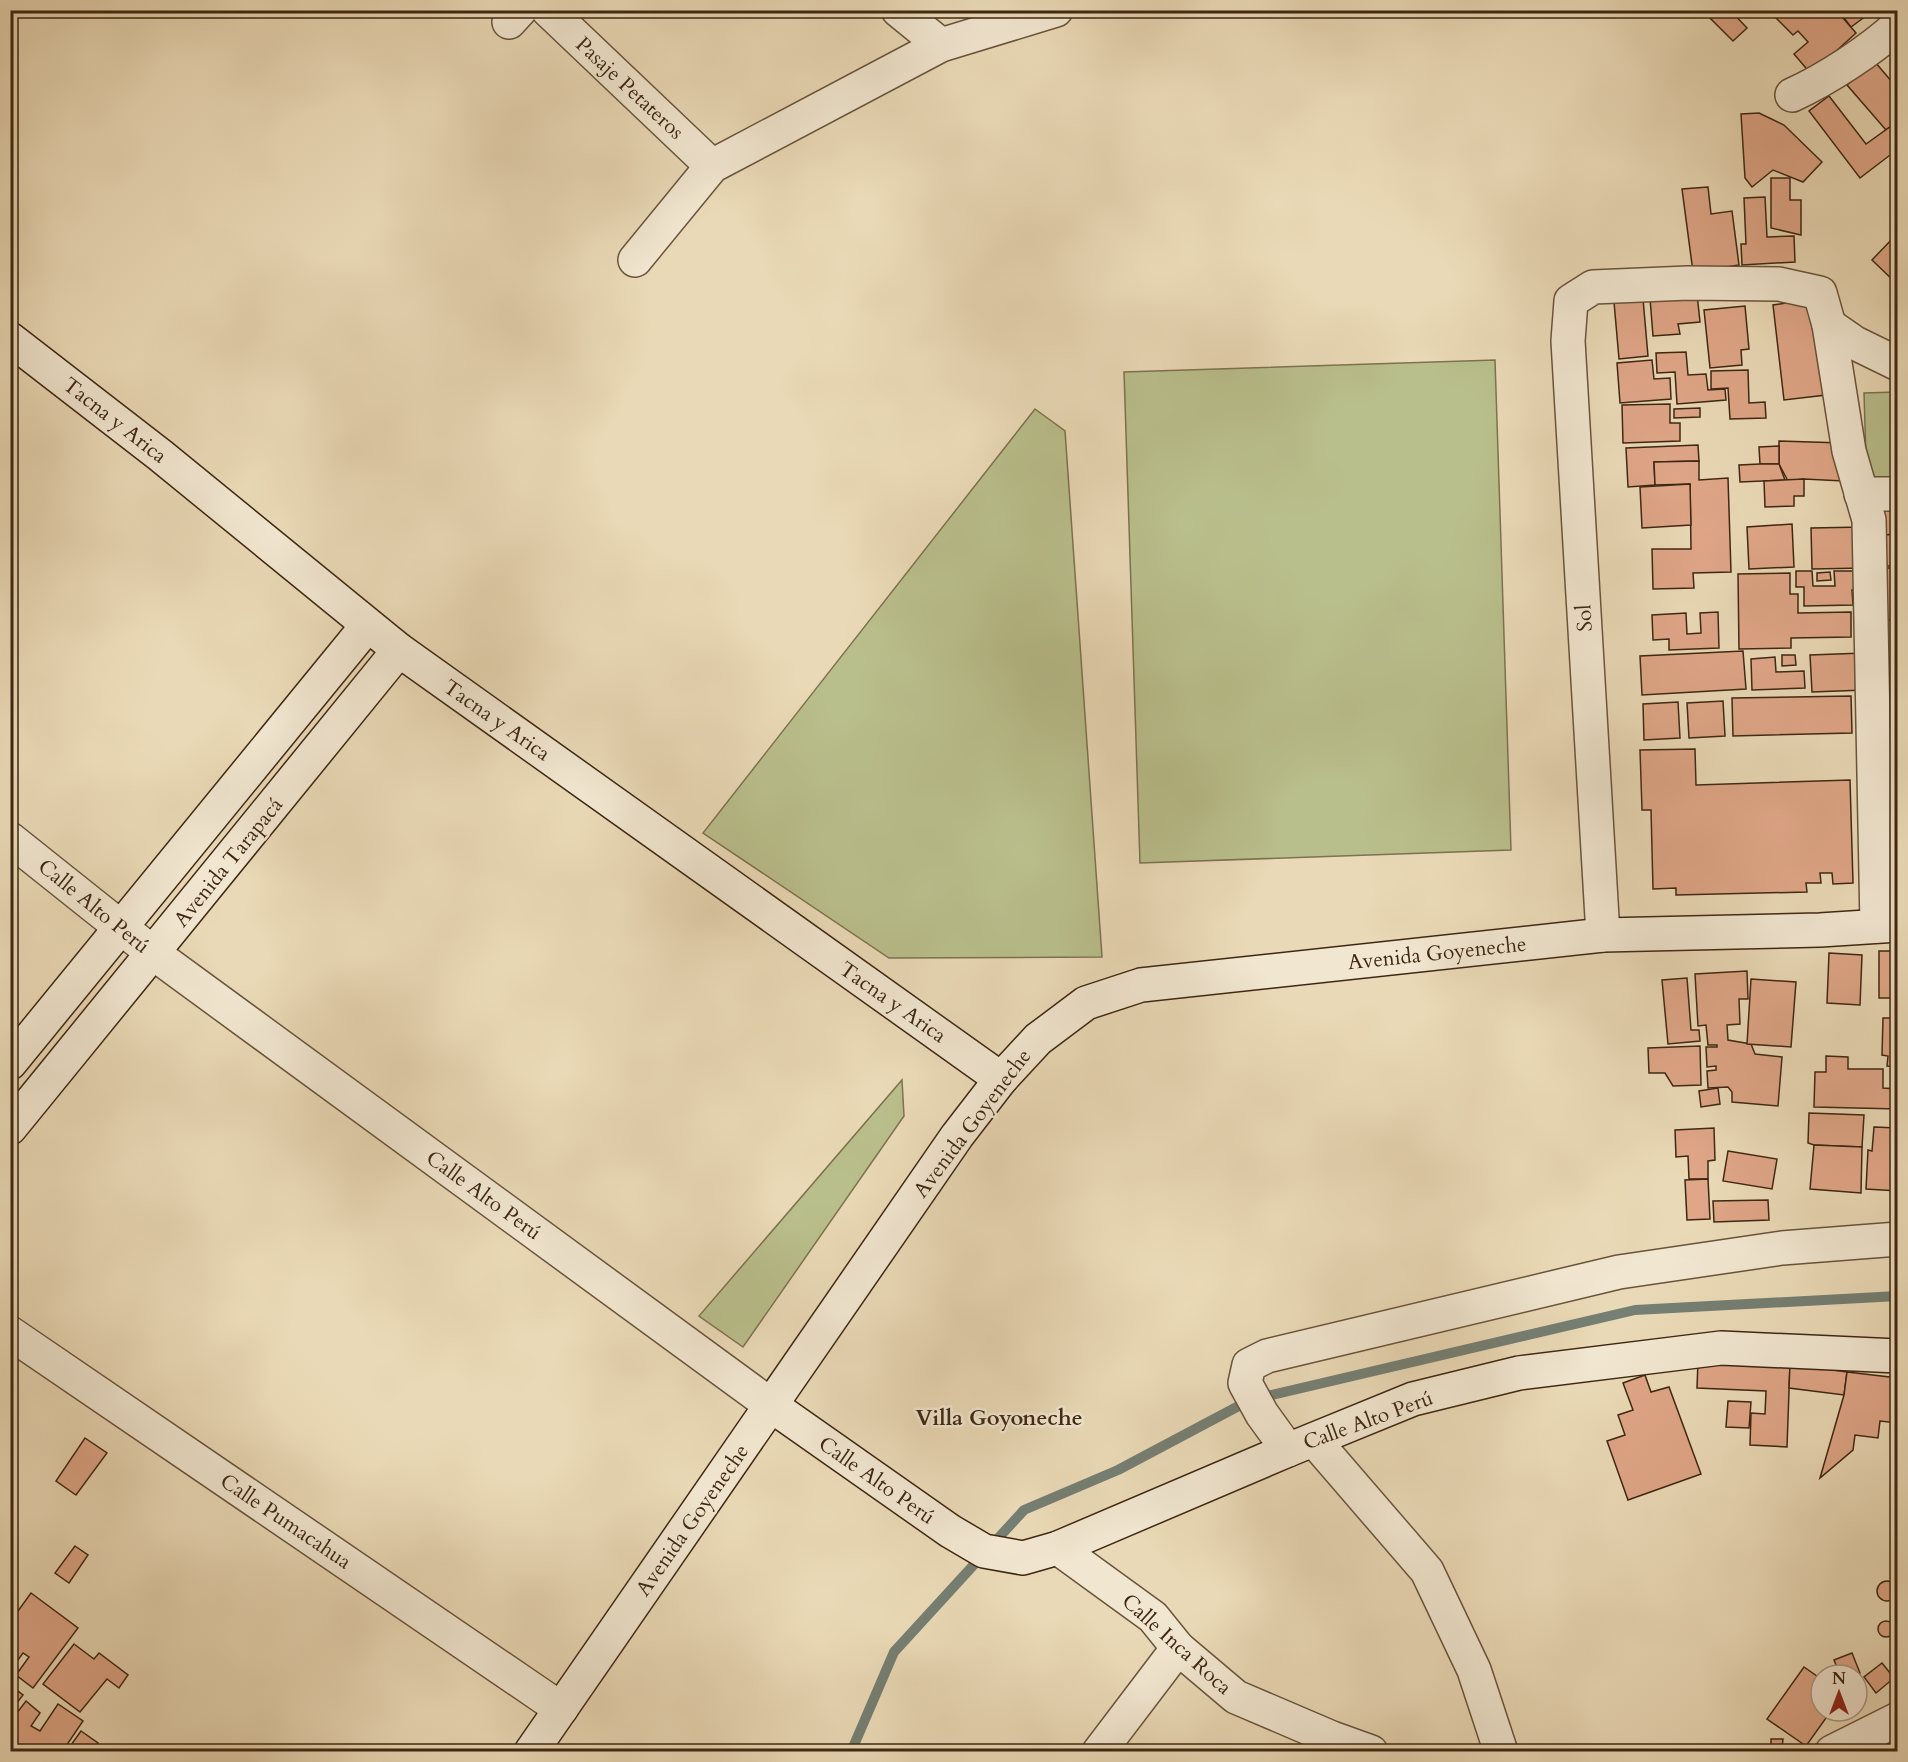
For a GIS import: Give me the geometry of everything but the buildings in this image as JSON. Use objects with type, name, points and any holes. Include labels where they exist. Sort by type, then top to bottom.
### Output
[{"type":"street","name":"Pasaje Petateros","points":[[548,10],[712,166]]},
{"type":"street","points":[[898,10],[941,45]]},
{"type":"street","points":[[635,260],[712,166],[941,45],[1056,10]]},
{"type":"street","points":[[1792,95],[1813,85],[1886,36],[1898,25]]},
{"type":"street","name":"Sol","points":[[1603,935],[1568,341],[1571,301],[1593,287],[1688,283],[1779,284],[1820,292],[1829,325]]},
{"type":"street","points":[[1829,325],[1855,344],[1898,364]]},
{"type":"street","points":[[1829,325],[1849,451],[1869,520],[1887,926]]},
{"type":"street","name":"Tacna y Arica","points":[[10,339],[160,455],[399,651],[1001,1078]]},
{"type":"street","points":[[1861,494],[1898,494]]},
{"type":"street","name":"Avenida Tarapacá","points":[[10,1063],[367,626]]},
{"type":"street","name":"Avenida Tarapacá","points":[[10,1128],[399,651]]},
{"type":"street","name":"Calle Alto Perú","points":[[10,839],[153,953],[771,1406],[950,1532],[984,1551],[1023,1558],[1058,1548],[1413,1400],[1519,1373],[1721,1348],[1898,1356]]},
{"type":"street","name":"Avenida Goyeneche","points":[[531,1752],[957,1136],[1001,1078],[1038,1039],[1086,1003],[1141,985],[1603,935],[1821,930],[1887,926]]},
{"type":"street","points":[[1501,1752],[1474,1670],[1427,1571],[1301,1445],[1262,1414],[1245,1383],[1249,1365],[1268,1356],[1619,1272],[1782,1248],[1898,1239]]},
{"type":"street","name":"Calle Pumacahua","points":[[10,1333],[561,1709]]},
{"type":"street","name":"Calle Inca Roca","points":[[1058,1548],[1153,1617],[1178,1648],[1236,1697],[1329,1745],[1371,1752]]},
{"type":"street","points":[[1099,1752],[1178,1648]]},
{"type":"street","points":[[1832,1752],[1898,1719]]},
{"type":"green space","points":[[1495,360],[1511,850],[1140,863],[1124,372]]},
{"type":"green space","points":[[1897,392],[1897,490],[1867,491],[1864,393]]},
{"type":"green space","points":[[1035,409],[1065,431],[1102,957],[889,958],[703,833]]},
{"type":"green space","points":[[902,1080],[904,1116],[743,1347],[699,1316]]},
{"type":"waterway","points":[[851,1752],[894,1652],[1024,1510],[1118,1470],[1250,1400],[1635,1310],[1898,1296]]},
{"type":"district","name":"Villa Goyoneche","points":[[999,1417]]}]
